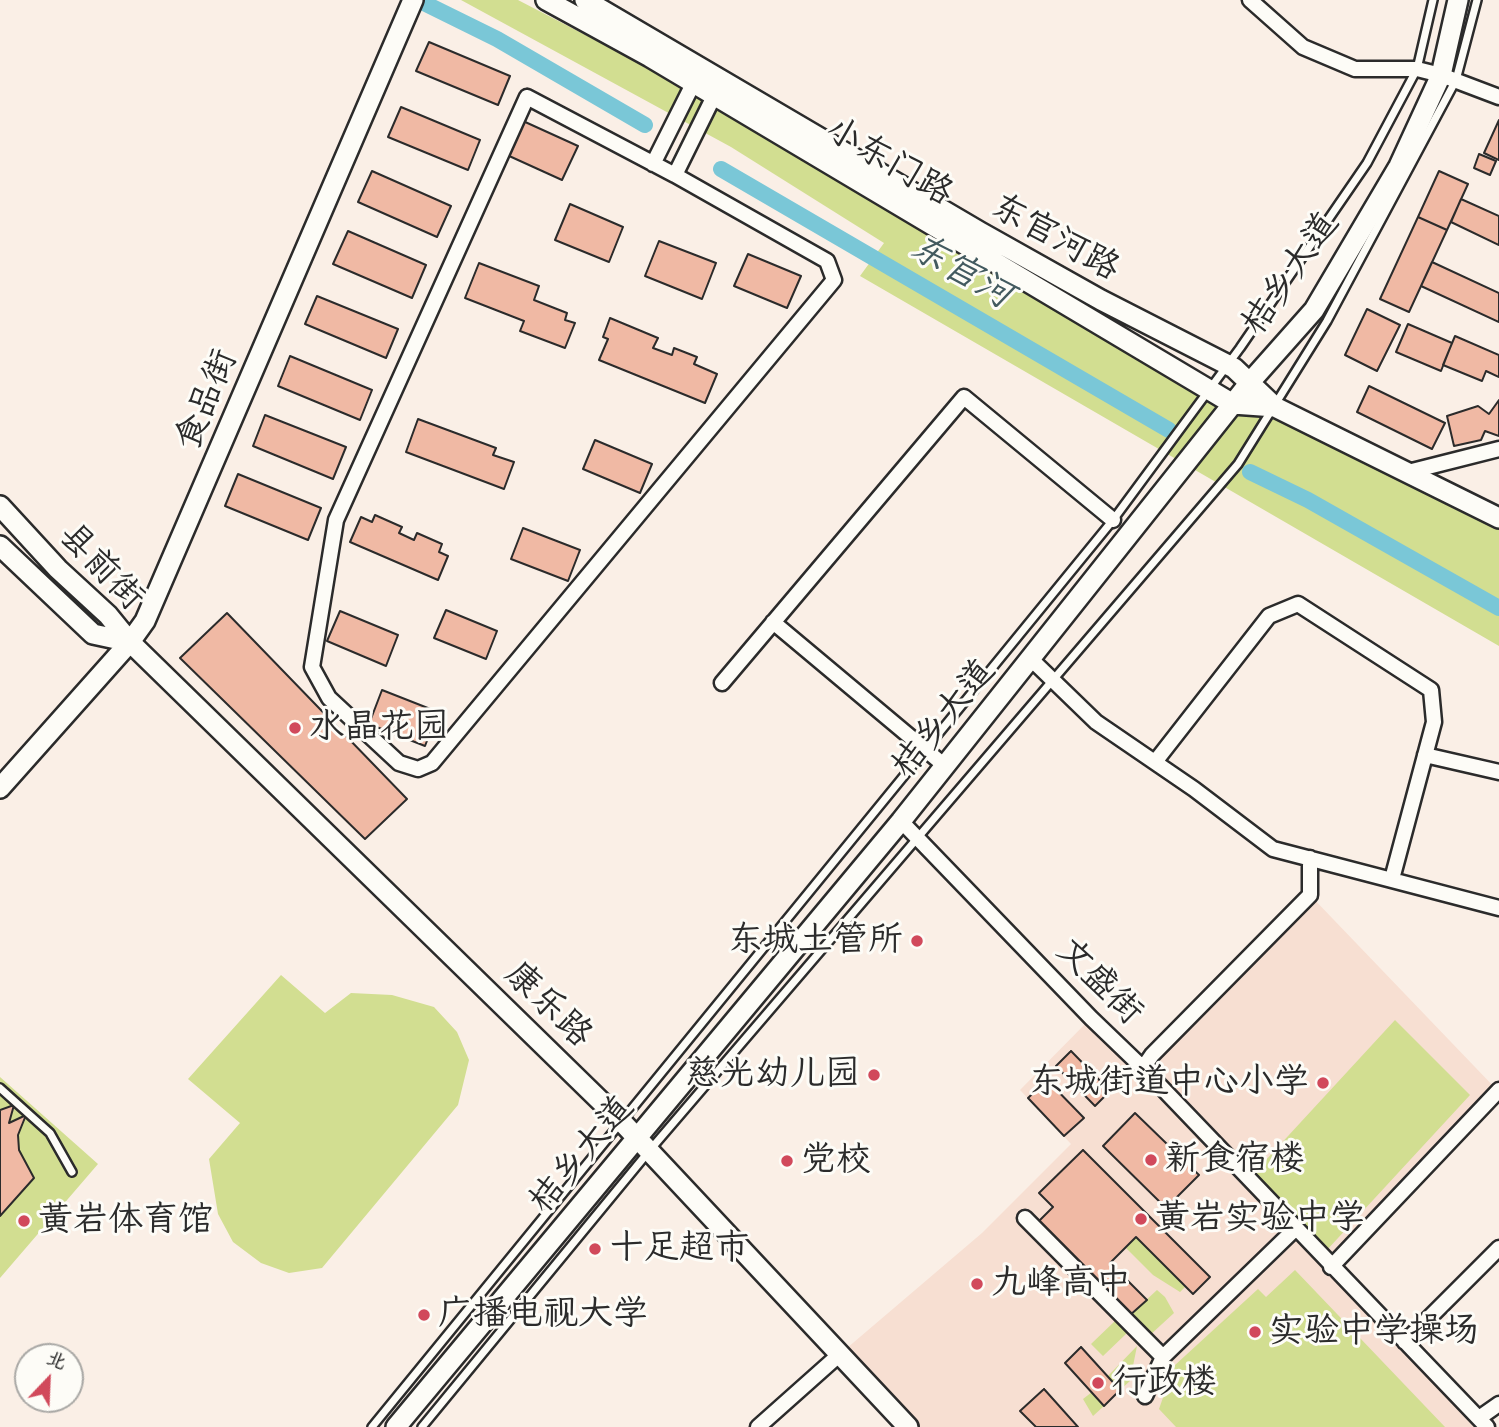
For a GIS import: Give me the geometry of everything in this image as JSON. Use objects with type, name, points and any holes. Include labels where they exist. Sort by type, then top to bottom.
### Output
[{"type":"street","points":[[546,0],[697,76],[653,164]]},
{"type":"street","name":"东官河路","points":[[585,0],[718,88],[1101,300],[1227,365],[1251,382],[1275,407],[1499,518]]},
{"type":"street","points":[[1250,0],[1303,47],[1355,69],[1418,69],[1449,77],[1499,97]]},
{"type":"street","name":"桔乡大道","points":[[396,1427],[643,1144],[1032,660],[1233,404],[1314,310],[1449,77],[1458,0]]},
{"type":"street","name":"食品街","points":[[0,788],[131,642],[145,621],[412,5]]},
{"type":"street","points":[[675,175],[718,88]]},
{"type":"street","name":"小东门路","points":[[718,88],[1233,404],[1275,407]]},
{"type":"street","points":[[527,97],[653,164],[827,261],[834,281],[432,763],[418,769],[400,763],[329,698],[312,667],[336,520],[527,97]]},
{"type":"street","points":[[722,683],[964,397],[1113,520]]},
{"type":"street","points":[[1408,472],[1499,449]]},
{"type":"street","name":"县前街","points":[[0,506],[131,642]]},
{"type":"street","name":"县前街","points":[[0,546],[93,634],[131,642]]},
{"type":"street","points":[[1155,762],[1269,616],[1298,604],[1431,690],[1434,722],[1392,879]]},
{"type":"street","points":[[774,622],[946,766]]},
{"type":"street","name":"康乐路","points":[[131,642],[623,1123],[908,1427]]},
{"type":"street","points":[[1032,660],[1096,722],[1273,849],[1499,908]]},
{"type":"street","points":[[1425,755],[1499,772]]},
{"type":"street","name":"文盛街","points":[[901,821],[1091,1018],[1143,1068],[1483,1423]]},
{"type":"street","points":[[1143,1068],[1152,1055],[1310,895],[1310,858]]},
{"type":"street","points":[[1331,1267],[1499,1090]]},
{"type":"street","points":[[1025,1218],[1163,1357]]},
{"type":"street","points":[[1145,1396],[1163,1357],[1295,1229]]},
{"type":"street","points":[[1405,1342],[1499,1248]]},
{"type":"street","points":[[758,1427],[839,1354]]},
{"type":"street","points":[[1483,1423],[1499,1404]]},
{"type":"lane","points":[[372,1427],[1113,520],[1227,365],[1367,163],[1418,69],[1433,0]]},
{"type":"lane","points":[[422,1427],[643,1144],[919,840],[1238,464],[1326,321],[1449,77],[1477,0]]},
{"type":"lane","points":[[0,1088],[50,1133],[72,1171]]},
{"type":"shaded area","points":[[1310,895],[1498,1091],[1332,1267],[1487,1427],[908,1427],[840,1354],[982,1233],[1071,1144],[1020,1090],[1091,1018],[1143,1068]]},
{"type":"green space","points":[[461,0],[518,0],[672,80],[1192,385],[1275,407],[1499,518],[1499,646],[860,276],[884,243],[731,147]]},
{"type":"green space","points":[[281,975],[325,1013],[351,993],[392,995],[434,1007],[457,1032],[469,1060],[458,1105],[322,1268],[289,1273],[261,1263],[233,1242],[218,1214],[209,1159],[240,1123],[188,1079]]},
{"type":"green space","points":[[1395,1020],[1470,1095],[1326,1251],[1253,1174]]},
{"type":"green space","name":"黄岩体育馆","points":[[0,1077],[98,1164],[0,1278]]},
{"type":"green space","points":[[1136,1237],[1185,1287],[1180,1292],[1153,1275],[1126,1248]]},
{"type":"green space","name":"实验中学操场","points":[[1295,1270],[1445,1427],[1176,1427],[1159,1409],[1174,1366],[1258,1289],[1266,1297]]},
{"type":"green space","points":[[1157,1290],[1165,1297],[1174,1313],[1149,1336],[1129,1316]]},
{"type":"green space","points":[[1115,1321],[1127,1333],[1103,1356],[1091,1344]]},
{"type":"green space","points":[[1137,1346],[1130,1381],[1120,1390],[1108,1376]]},
{"type":"green space","points":[[1092,1392],[1104,1406],[1093,1416],[1083,1399]]},
{"type":"building","points":[[429,42],[510,76],[498,105],[416,71]]},
{"type":"building","points":[[401,107],[480,140],[468,170],[388,137]]},
{"type":"building","points":[[1499,120],[1499,160],[1484,153]]},
{"type":"building","points":[[523,121],[578,146],[562,180],[507,155]]},
{"type":"building","points":[[1479,154],[1496,161],[1490,175],[1474,168]]},
{"type":"building","points":[[372,171],[451,206],[437,237],[358,202]]},
{"type":"building","points":[[1439,171],[1468,184],[1447,230],[1418,217]]},
{"type":"building","points":[[1461,199],[1499,216],[1499,245],[1451,222]]},
{"type":"building","points":[[570,204],[623,227],[609,262],[555,240]]},
{"type":"building","points":[[1418,217],[1447,230],[1409,312],[1380,299]]},
{"type":"building","points":[[348,231],[426,265],[412,298],[333,264]]},
{"type":"building","points":[[659,241],[716,263],[702,299],[645,276]]},
{"type":"building","points":[[748,254],[801,276],[787,308],[734,286]]},
{"type":"building","points":[[1432,262],[1499,293],[1499,322],[1421,286]]},
{"type":"building","points":[[479,263],[539,286],[534,300],[567,313],[565,320],[575,323],[565,348],[520,331],[524,321],[465,298]]},
{"type":"building","points":[[317,296],[398,329],[386,358],[305,324]]},
{"type":"building","points":[[1367,309],[1400,325],[1377,371],[1345,355]]},
{"type":"building","points":[[610,318],[658,338],[653,348],[672,355],[674,348],[697,357],[694,364],[717,374],[705,403],[599,360],[608,339],[603,337]]},
{"type":"building","points":[[1408,324],[1452,343],[1441,371],[1396,352]]},
{"type":"building","points":[[1455,336],[1499,355],[1499,377],[1486,371],[1482,381],[1443,365]]},
{"type":"building","points":[[290,356],[372,390],[360,420],[278,386]]},
{"type":"building","points":[[1369,386],[1445,423],[1432,449],[1357,412]]},
{"type":"building","points":[[1499,400],[1499,436],[1485,431],[1481,440],[1454,446],[1447,416],[1478,406],[1489,414]]},
{"type":"building","points":[[265,415],[346,447],[333,479],[253,446]]},
{"type":"building","points":[[418,419],[496,448],[493,455],[514,462],[504,489],[406,452]]},
{"type":"building","points":[[595,440],[652,464],[640,493],[583,469]]},
{"type":"building","points":[[238,474],[321,508],[308,540],[225,506]]},
{"type":"building","points":[[375,515],[402,527],[399,533],[414,540],[417,533],[442,544],[439,552],[448,556],[438,580],[350,542],[361,517],[372,522]]},
{"type":"building","points":[[523,528],[580,550],[568,581],[511,559]]},
{"type":"building","points":[[446,610],[497,631],[486,659],[434,638]]},
{"type":"building","points":[[340,611],[398,635],[386,666],[327,641]]},
{"type":"building","name":"水晶花园","points":[[227,613],[407,799],[365,839],[180,658]]},
{"type":"building","points":[[382,690],[438,712],[425,746],[369,724]]},
{"type":"building","points":[[1071,1051],[1110,1091],[1095,1106],[1056,1066]]},
{"type":"building","points":[[1047,1080],[1084,1118],[1064,1136],[1028,1098]]},
{"type":"building","points":[[14,1105],[9,1123],[26,1115],[18,1135],[19,1150],[34,1178],[0,1216],[0,1110]]},
{"type":"building","name":"新食宿楼","points":[[1135,1113],[1199,1175],[1166,1208],[1103,1146]]},
{"type":"building","points":[[1083,1150],[1210,1277],[1193,1294],[1136,1237],[1110,1263],[1147,1300],[1129,1316],[1036,1224],[1053,1207],[1039,1193]]},
{"type":"building","name":"行政楼","points":[[1081,1347],[1120,1390],[1104,1406],[1065,1363]]},
{"type":"building","points":[[1044,1389],[1078,1427],[1036,1427],[1020,1411]]},
{"type":"waterway","name":"东官河","points":[[418,0],[497,39],[645,125]]},
{"type":"waterway","name":"东官河","points":[[721,169],[1169,430]]},
{"type":"waterway","name":"东官河","points":[[1250,472],[1308,500],[1499,608]]},
{"type":"place","name":"水晶花园","points":[[295,728]]},
{"type":"place","name":"东城土管所","points":[[917,941]]},
{"type":"place","name":"慈光幼儿园","points":[[874,1075]]},
{"type":"place","name":"东城街道中心小学","points":[[1323,1083]]},
{"type":"place","name":"新食宿楼","points":[[1151,1160]]},
{"type":"place","name":"党校","points":[[787,1161]]},
{"type":"place","name":"黄岩实验中学","points":[[1141,1219]]},
{"type":"place","name":"黄岩体育馆","points":[[24,1221]]},
{"type":"place","name":"十足超市","points":[[595,1249]]},
{"type":"place","name":"九峰高中","points":[[977,1284]]},
{"type":"place","name":"广播电视大学","points":[[424,1315]]},
{"type":"place","name":"实验中学操场","points":[[1255,1332]]},
{"type":"place","name":"行政楼","points":[[1098,1383]]}]
